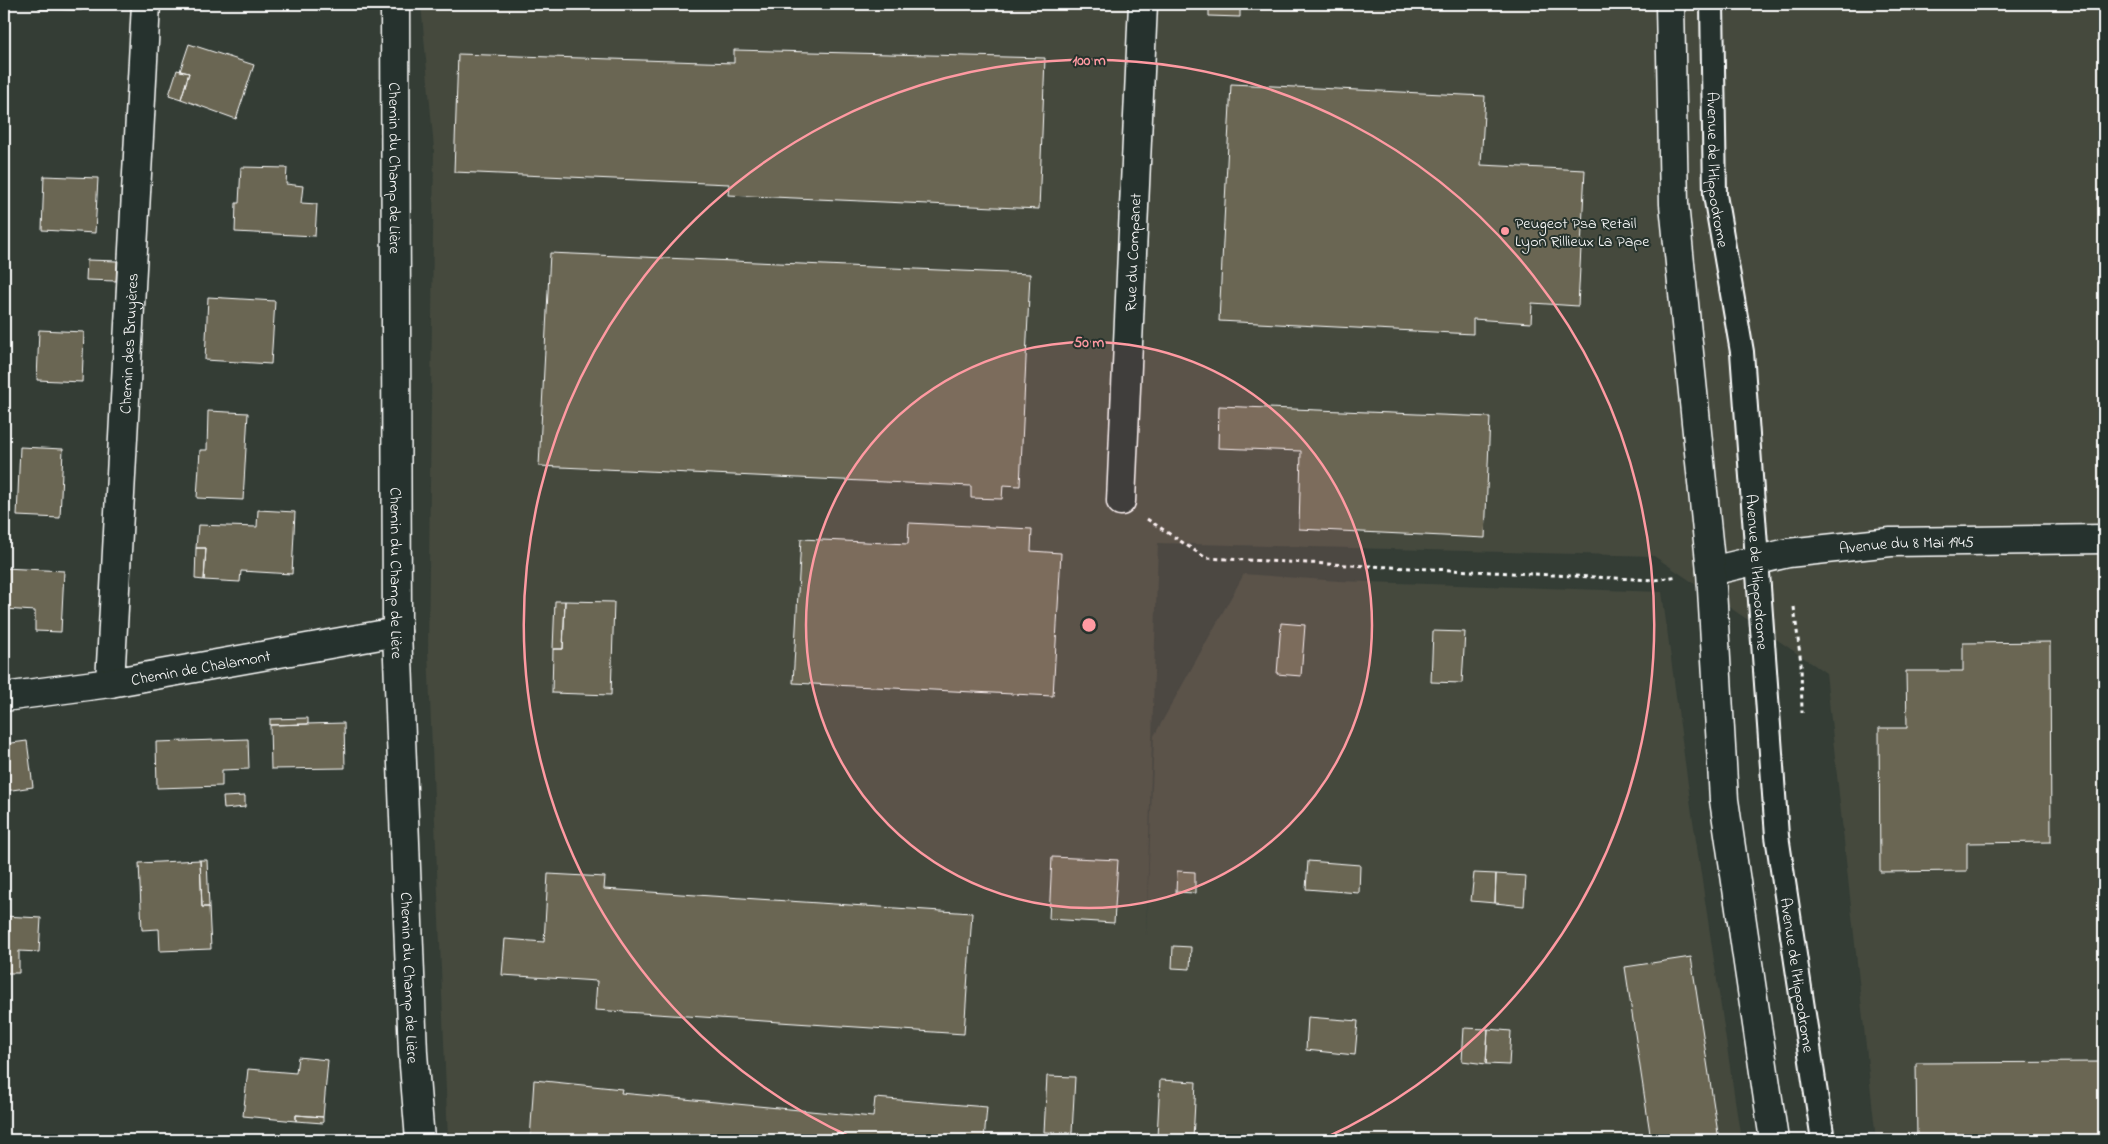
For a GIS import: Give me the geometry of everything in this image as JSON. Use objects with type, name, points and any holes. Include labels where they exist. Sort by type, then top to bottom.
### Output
[{"type":"street","name":"Chemin des Bruyères","points":[[110,683],[146,4]]},
{"type":"street","name":"Chemin du Champ de Lière","points":[[395,4],[397,632],[413,1053],[420,1140]]},
{"type":"street","name":"Rue du Companet","points":[[1121,501],[1143,4]]},
{"type":"street","points":[[1670,4],[1674,204],[1710,571],[1724,800],[1774,1140]]},
{"type":"street","name":"Avenue du 8 Mai 1945","points":[[1710,571],[1788,553],[1891,542],[2104,539]]},
{"type":"street","name":"Chemin de Chalamont","points":[[4,697],[110,683],[397,632]]},
{"type":"lane","name":"Avenue de l'Hippodrome","points":[[1712,4],[1715,195],[1742,352],[1778,836],[1824,1140]]},
{"type":"path","points":[[1121,501],[1206,558],[1655,580],[1710,571]]},
{"type":"shaded area","points":[[421,4],[2104,4],[2104,1140],[1876,1140],[1826,673],[1654,556],[1158,543],[1146,938],[1154,736],[1244,574],[1339,581],[1662,592],[1692,814],[1741,1140],[448,1140],[428,651],[434,149]]},
{"type":"building","points":[[39,4],[82,4],[82,10],[39,9]]},
{"type":"building","points":[[1209,4],[1240,4],[1240,17],[1209,16]]},
{"type":"building","points":[[189,44],[254,65],[236,119],[181,99],[189,73],[180,71]]},
{"type":"building","points":[[734,50],[1045,58],[1039,209],[728,195],[729,184],[454,172],[458,54],[734,63]]},
{"type":"building","points":[[177,70],[189,73],[181,99],[169,95]]},
{"type":"building","points":[[1231,84],[1485,96],[1481,165],[1585,170],[1578,306],[1532,303],[1531,323],[1473,319],[1473,334],[1219,321]]},
{"type":"building","points":[[241,167],[287,168],[286,184],[303,186],[301,203],[317,204],[315,236],[235,232],[236,203],[239,203]]},
{"type":"building","points":[[44,176],[98,178],[95,233],[42,230]]},
{"type":"building","points":[[550,253],[1030,274],[1020,486],[1003,485],[1002,499],[971,498],[971,486],[539,466]]},
{"type":"building","points":[[87,260],[117,261],[116,281],[86,280]]},
{"type":"building","points":[[208,297],[275,301],[271,364],[205,360]]},
{"type":"building","points":[[39,330],[84,332],[82,382],[37,380]]},
{"type":"building","points":[[1219,406],[1490,417],[1485,538],[1299,529],[1301,451],[1218,448]]},
{"type":"building","points":[[208,411],[248,413],[243,500],[197,498],[200,450],[207,450]]},
{"type":"building","points":[[20,447],[63,449],[60,518],[17,516]]},
{"type":"building","points":[[258,510],[295,512],[292,574],[241,571],[240,582],[204,580],[206,548],[196,548],[198,525],[257,527]]},
{"type":"building","points":[[909,523],[1032,529],[1031,551],[1061,553],[1053,696],[793,683],[801,539],[908,544]]},
{"type":"building","points":[[196,548],[206,548],[204,580],[195,579]]},
{"type":"building","points":[[4,568],[64,571],[61,632],[35,631],[35,611],[4,609]]},
{"type":"building","points":[[555,601],[565,601],[563,649],[553,649]]},
{"type":"building","points":[[565,601],[614,602],[611,695],[552,693],[553,649],[563,649]]},
{"type":"building","points":[[1281,623],[1305,625],[1301,676],[1277,674]]},
{"type":"building","points":[[1433,631],[1465,632],[1462,683],[1431,682]]},
{"type":"building","points":[[2050,642],[2051,842],[1967,843],[1967,871],[1880,872],[1879,728],[1907,728],[1906,671],[1963,671],[1963,643]]},
{"type":"building","points":[[308,718],[308,724],[270,725],[270,719]]},
{"type":"building","points":[[344,723],[345,768],[271,769],[270,725]]},
{"type":"building","points":[[248,739],[249,769],[222,770],[222,786],[157,788],[156,742]]},
{"type":"building","points":[[27,741],[33,787],[5,791],[8,814],[4,814],[4,744]]},
{"type":"building","points":[[245,796],[245,807],[224,809],[223,797]]},
{"type":"building","points":[[1052,857],[1118,860],[1114,923],[1049,919]]},
{"type":"building","points":[[200,860],[207,860],[209,907],[202,907]]},
{"type":"building","points":[[200,860],[202,907],[209,907],[211,949],[160,951],[159,929],[142,930],[139,863]]},
{"type":"building","points":[[1308,861],[1360,865],[1359,893],[1306,889]]},
{"type":"building","points":[[1177,871],[1195,872],[1195,893],[1176,892]]},
{"type":"building","points":[[1474,873],[1496,874],[1495,903],[1471,901]]},
{"type":"building","points":[[548,874],[605,877],[604,889],[972,913],[964,1034],[595,1010],[597,981],[502,975],[505,939],[544,942]]},
{"type":"building","points":[[1496,874],[1526,876],[1524,906],[1495,903]]},
{"type":"building","points":[[4,916],[41,918],[39,952],[19,951],[19,973],[4,973]]},
{"type":"building","points":[[1173,946],[1191,947],[1190,969],[1172,968]]},
{"type":"building","points":[[1691,957],[1719,1140],[1651,1140],[1625,967]]},
{"type":"building","points":[[1308,1017],[1358,1021],[1355,1055],[1306,1050]]},
{"type":"building","points":[[1464,1028],[1488,1029],[1486,1064],[1462,1061]]},
{"type":"building","points":[[1488,1029],[1511,1031],[1509,1065],[1486,1064]]},
{"type":"building","points":[[298,1057],[328,1060],[323,1117],[296,1115],[296,1121],[243,1116],[248,1069],[296,1073]]},
{"type":"building","points":[[2104,1062],[2104,1140],[1917,1140],[1916,1063]]},
{"type":"building","points":[[1047,1076],[1075,1077],[1072,1133],[1044,1132]]},
{"type":"building","points":[[534,1080],[622,1089],[621,1093],[873,1117],[875,1098],[987,1107],[984,1140],[530,1140]]},
{"type":"building","points":[[1160,1080],[1196,1082],[1193,1140],[1157,1138]]},
{"type":"building","points":[[296,1115],[323,1117],[323,1123],[296,1121]]},
{"type":"place","name":"Peugeot Psa Retail Lyon Rillieux La Pape","points":[[1505,231]]}]
